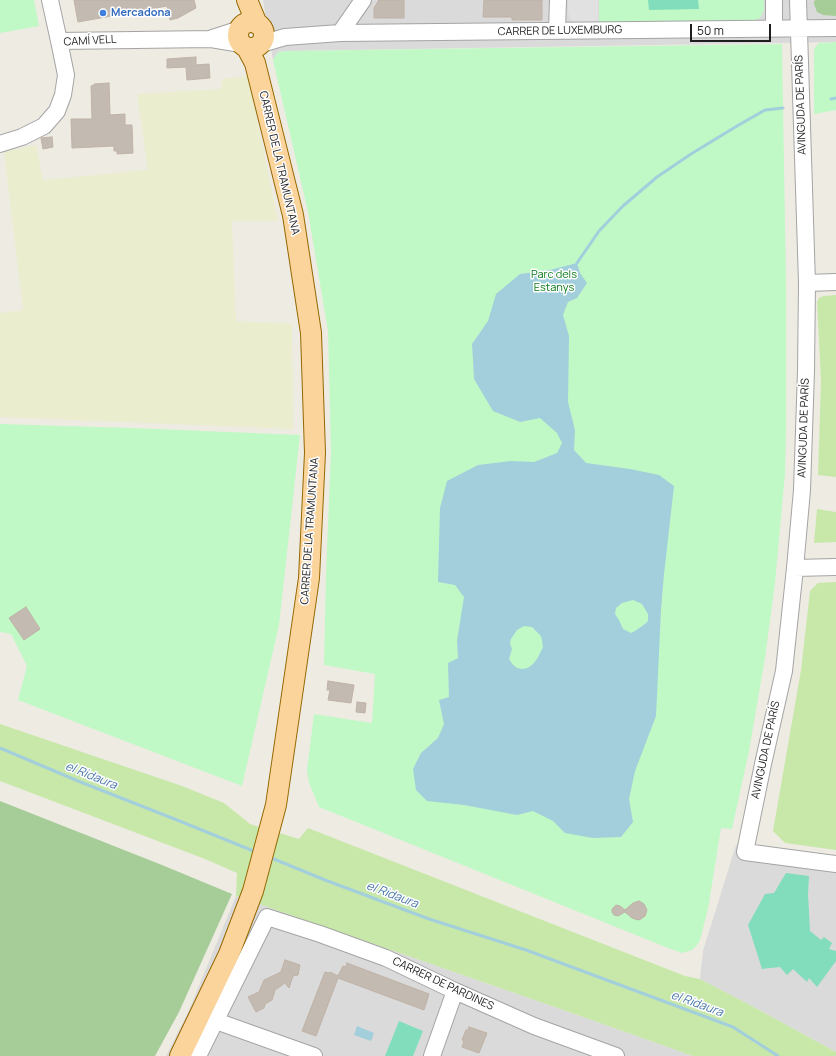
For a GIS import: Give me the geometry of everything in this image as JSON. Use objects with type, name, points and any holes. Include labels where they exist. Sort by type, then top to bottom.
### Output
[{"type":"main road","name":"CARRER DE LA TRAMUNTANA","points":[[180,1056],[229,954],[253,891],[276,805],[309,578],[315,453],[310,332],[293,215],[252,40],[246,0]]},
{"type":"street","points":[[50,0],[59,41]]},
{"type":"street","points":[[340,33],[363,0]]},
{"type":"street","points":[[557,30],[558,0]]},
{"type":"street","points":[[774,0],[774,28]]},
{"type":"street","name":"AVINGUDA DE PARÍS","points":[[798,0],[807,283],[802,490],[784,671],[745,852],[836,864]]},
{"type":"street","name":"CARRER DE LUXEMBURG","points":[[252,40],[340,33],[836,28]]},
{"type":"street","name":"CAMÍ VELL","points":[[0,144],[22,137],[44,126],[57,111],[63,95],[66,75],[59,41],[211,39],[252,40]]},
{"type":"street","points":[[807,283],[836,282]]},
{"type":"street","points":[[795,568],[836,567]]},
{"type":"street","name":"CARRER DE PARDINES","points":[[216,1021],[267,918],[320,934],[386,958],[534,1026],[616,1056]]},
{"type":"street","points":[[432,1056],[456,991]]},
{"type":"street","points":[[198,1056],[216,1021],[314,1056]]},
{"type":"shaded area","points":[[263,0],[836,0],[836,42],[287,51],[278,52],[273,60]]},
{"type":"shaded area","points":[[568,0],[598,0],[598,23],[577,23],[570,19],[568,12]]},
{"type":"shaded area","points":[[736,845],[836,856],[836,1052],[700,979],[703,951]]},
{"type":"shaded area","points":[[236,896],[693,1056],[166,1056],[189,1010]]},
{"type":"green space","points":[[0,0],[34,0],[39,26],[0,33]]},
{"type":"green space","points":[[599,0],[764,0],[764,10],[760,18],[752,21],[599,23]]},
{"type":"green space","points":[[648,0],[698,0],[699,9],[649,10]]},
{"type":"green space","points":[[836,0],[836,16],[823,15],[817,12],[814,4],[814,1]]},
{"type":"green space","points":[[836,42],[836,110],[814,114],[814,49],[819,43]]},
{"type":"green space","name":"Parc dels Estanys","points":[[782,44],[786,284],[786,431],[785,474],[775,583],[765,658],[749,751],[732,829],[721,828],[708,909],[700,940],[692,950],[682,953],[319,807],[309,783],[307,770],[314,714],[372,723],[375,674],[324,665],[331,452],[328,331],[308,212],[273,60],[278,52],[287,51]]},
{"type":"green space","points":[[248,76],[278,221],[232,221],[236,321],[292,324],[293,429],[0,417],[0,313],[23,310],[4,152],[36,145],[43,180],[148,170],[137,94],[221,89],[222,79]]},
{"type":"green space","points":[[836,295],[836,477],[818,475],[821,381],[817,302],[819,298],[824,296]]},
{"type":"green space","points":[[0,424],[300,435],[279,625],[242,786],[18,700],[27,666],[11,634],[0,632]]},
{"type":"green space","points":[[817,509],[836,512],[836,542],[814,543]]},
{"type":"green space","points":[[836,582],[836,850],[785,843],[773,831],[801,670],[810,591],[818,583]]},
{"type":"green space","points":[[0,724],[182,786],[224,803],[250,824],[299,839],[308,828],[685,976],[700,979],[836,1052],[836,1056],[693,1056],[236,896],[237,873],[205,859],[0,781]]},
{"type":"green space","points":[[0,801],[232,894],[179,1012],[155,1056],[0,1056]]},
{"type":"green space","points":[[786,873],[809,876],[808,894],[810,931],[821,940],[824,937],[832,943],[829,949],[836,951],[836,961],[817,987],[809,978],[807,982],[793,969],[787,975],[780,967],[762,969],[748,925],[765,894],[774,893]]},
{"type":"green space","points":[[399,1021],[423,1031],[413,1056],[385,1056]]},
{"type":"water","points":[[577,263],[580,273],[587,283],[577,298],[568,302],[563,315],[569,336],[568,402],[575,430],[574,450],[586,463],[630,469],[659,475],[674,486],[661,610],[656,716],[635,771],[629,799],[633,822],[621,837],[593,838],[565,833],[553,821],[533,811],[517,815],[464,805],[427,801],[416,790],[413,769],[421,753],[438,738],[444,724],[439,700],[449,697],[448,663],[458,658],[457,641],[464,597],[455,585],[438,582],[440,508],[447,481],[478,465],[511,461],[534,462],[557,453],[562,443],[557,433],[540,418],[520,422],[493,411],[474,379],[472,344],[488,321],[496,294],[520,274],[550,270]],"holes":[[[633,600],[642,604],[648,614],[648,621],[631,633],[623,629],[615,614],[616,608],[622,603]],[[524,626],[532,627],[541,636],[543,647],[533,664],[528,668],[522,669],[513,665],[509,659],[512,649],[510,643],[511,639],[517,630]]]},
{"type":"water","points":[[357,1026],[374,1033],[371,1041],[354,1035]]},
{"type":"building","name":"Mercadona","points":[[74,0],[194,0],[196,8],[178,18],[170,20],[167,6],[78,22]]},
{"type":"building","points":[[379,0],[404,0],[404,18],[374,18],[374,8]]},
{"type":"building","points":[[484,0],[542,0],[542,20],[512,20],[512,17],[483,17]]},
{"type":"building","points":[[196,57],[196,65],[209,64],[210,78],[187,80],[186,67],[167,68],[167,59]]},
{"type":"building","points":[[109,83],[110,115],[125,114],[125,125],[132,125],[133,153],[117,154],[117,151],[114,151],[114,146],[72,148],[71,119],[92,119],[91,86],[94,84]]},
{"type":"building","points":[[52,137],[53,147],[43,149],[41,138]]},
{"type":"building","points":[[26,607],[40,629],[24,640],[9,618]]},
{"type":"building","points":[[328,681],[354,685],[351,703],[328,700],[330,690],[327,690]]},
{"type":"building","points":[[357,702],[366,703],[365,713],[356,712]]},
{"type":"building","points":[[639,901],[644,904],[647,910],[645,916],[641,919],[638,920],[632,918],[625,912],[618,916],[614,915],[612,912],[612,909],[616,905],[625,910],[633,903]]},
{"type":"building","points":[[285,960],[300,965],[298,975],[293,976],[289,988],[285,983],[275,990],[272,1000],[265,1004],[264,1008],[256,1012],[248,997],[259,992],[264,980],[281,972]]},
{"type":"building","points":[[347,963],[429,994],[424,1010],[338,978],[316,1036],[302,1031],[325,972],[330,972],[338,976],[343,966],[346,967]]},
{"type":"building","points":[[469,1027],[487,1033],[479,1053],[462,1047],[464,1041],[462,1040],[466,1030],[468,1030]]},
{"type":"waterway","points":[[831,99],[836,98]]},
{"type":"waterway","points":[[577,263],[599,231],[623,206],[657,177],[691,154],[765,110],[783,108]]},
{"type":"waterway","name":"el Ridaura","points":[[0,748],[78,781],[256,852]]},
{"type":"waterway","name":"el Ridaura","points":[[269,857],[325,880],[429,919],[526,950],[733,1027],[778,1056]]},
{"type":"place","name":"Mercadona","points":[[103,13]]}]
